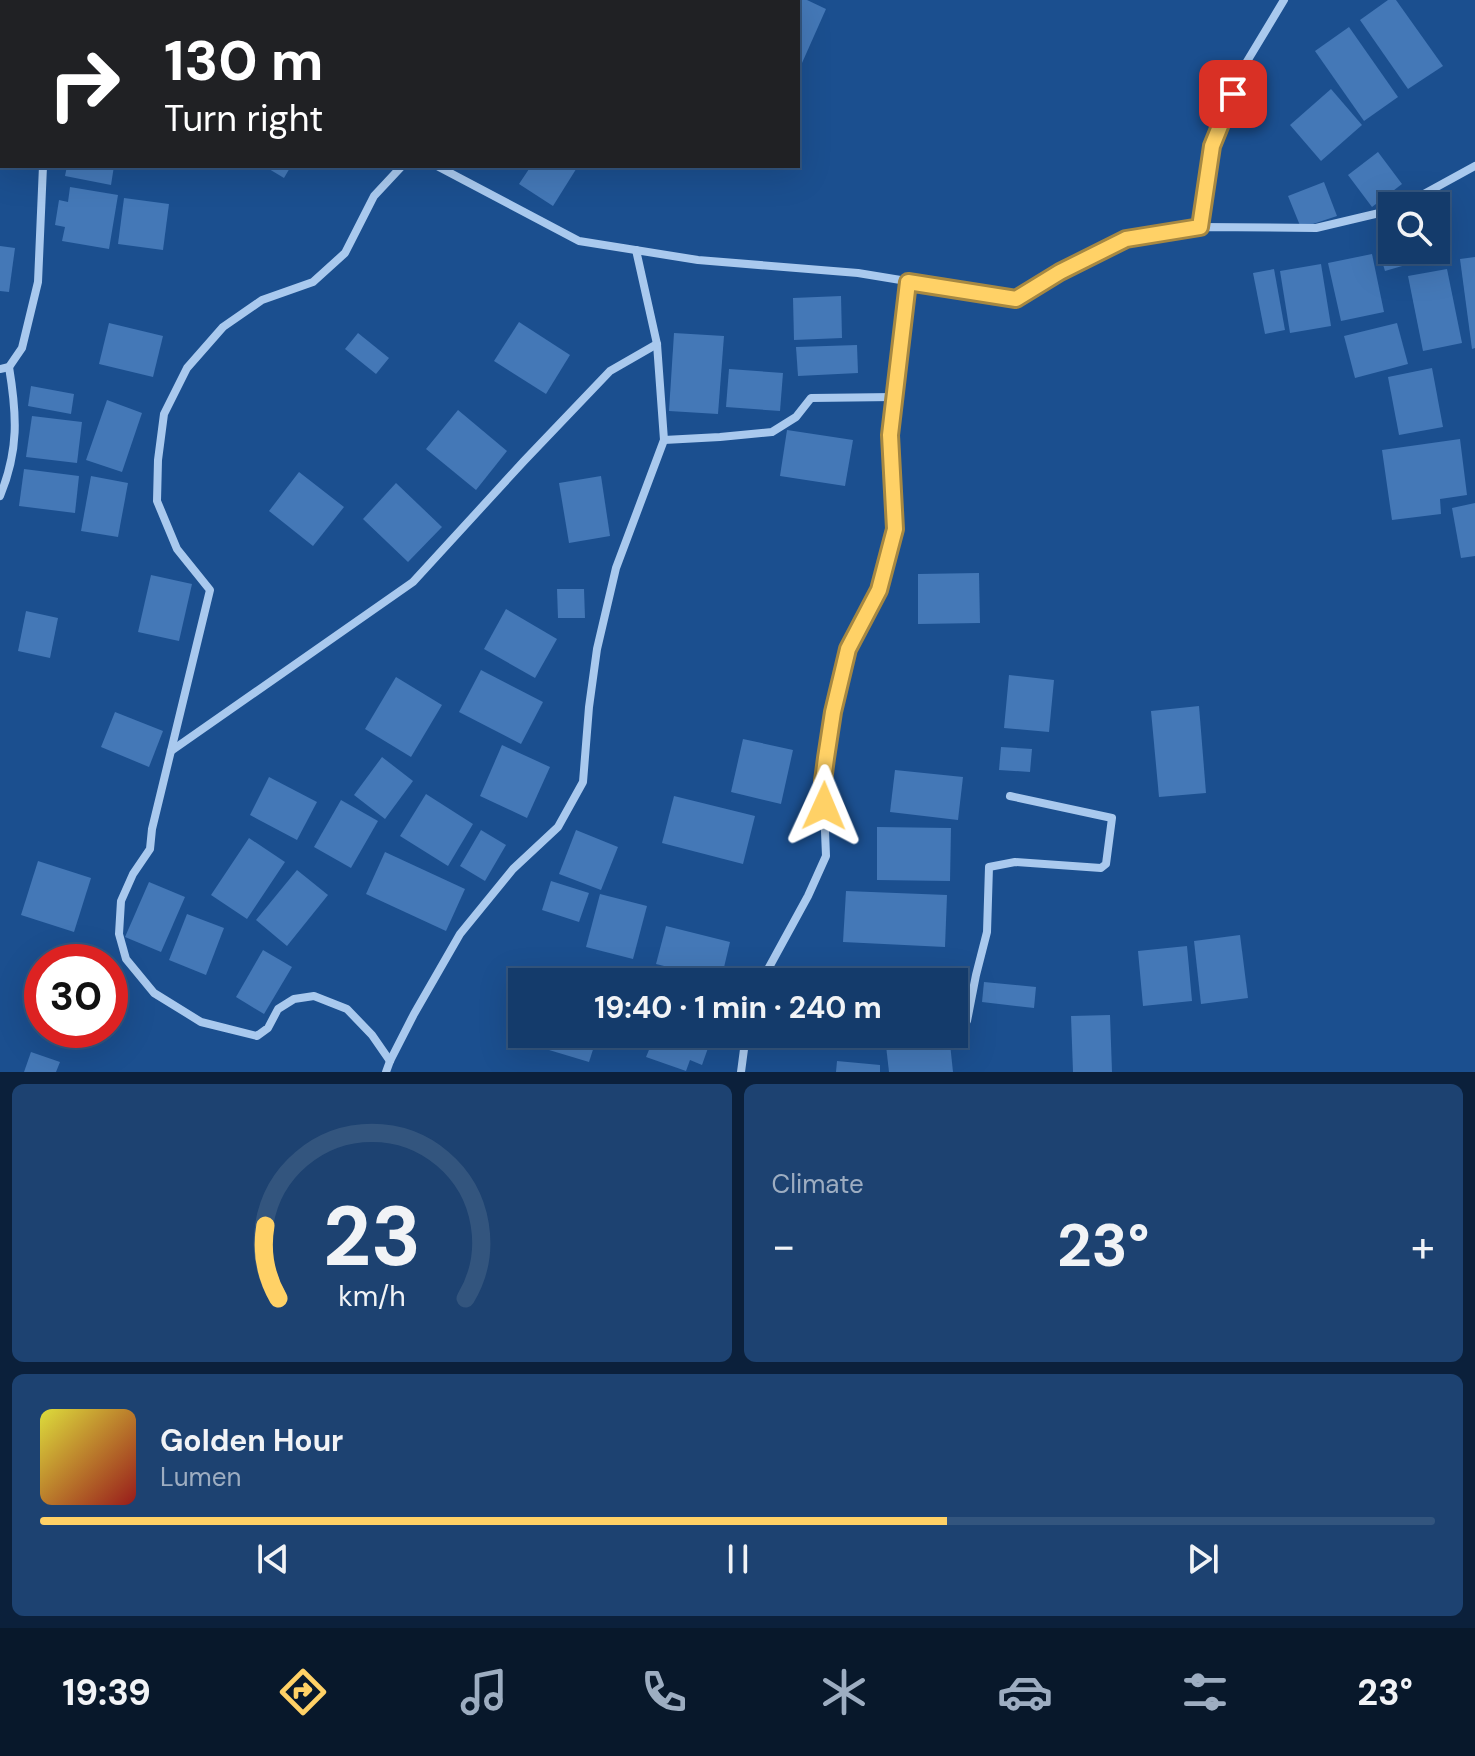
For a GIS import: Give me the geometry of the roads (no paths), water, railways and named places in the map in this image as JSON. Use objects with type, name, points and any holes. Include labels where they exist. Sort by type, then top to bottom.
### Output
[{"type":"street","points":[[1200,227],[1212,146],[1243,68],[1284,0]]},
{"type":"street","points":[[1428,192],[1475,166]]},
{"type":"street","points":[[0,496],[15,443],[15,399],[4,368],[22,348],[38,282],[43,168]]},
{"type":"street","points":[[390,1061],[372,1035],[347,1009],[314,996],[294,999],[278,1009],[268,1028],[257,1036],[201,1022],[154,993],[126,959],[119,934],[121,901],[133,874],[150,849],[152,829],[210,590],[177,549],[157,501],[164,414],[187,368],[223,327],[262,300],[313,282],[345,253],[374,196],[400,168]]},
{"type":"street","points":[[441,168],[579,241],[698,260],[858,273],[1016,299],[1060,272],[1126,239],[1200,227],[1316,228],[1378,213]]},
{"type":"street","points":[[386,1072],[414,1014],[460,934],[513,869],[558,827],[583,782],[597,649],[616,568],[664,440],[657,344],[636,250]]},
{"type":"street","points":[[769,968],[826,856],[823,781],[833,712],[848,649],[879,590],[895,529],[890,435],[908,282]]},
{"type":"street","points":[[171,752],[413,582],[610,371],[657,344]]},
{"type":"street","points":[[664,440],[772,432],[796,417],[811,398],[894,397]]},
{"type":"street","points":[[968,1016],[987,932],[989,867],[1015,862],[1101,868],[1106,864],[1112,818],[1010,796]]},
{"type":"street","points":[[741,1072],[744,1048]]}]
